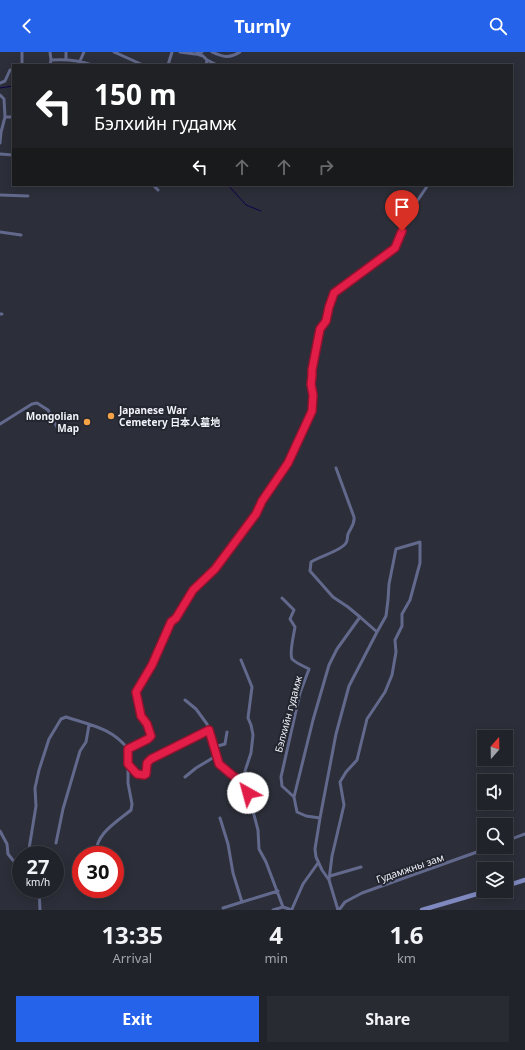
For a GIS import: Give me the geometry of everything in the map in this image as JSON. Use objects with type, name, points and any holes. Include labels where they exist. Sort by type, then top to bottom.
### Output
[{"type":"main road","points":[[513,884],[525,880]]},
{"type":"main road","points":[[422,910],[477,894]]},
{"type":"street","points":[[22,52],[22,64]]},
{"type":"street","points":[[50,52],[50,64]]},
{"type":"street","points":[[66,52],[66,60]]},
{"type":"street","points":[[80,61],[84,52]]},
{"type":"street","points":[[114,52],[141,64]]},
{"type":"street","points":[[168,64],[172,52]]},
{"type":"street","points":[[180,52],[203,56],[215,64]]},
{"type":"street","points":[[195,54],[202,52]]},
{"type":"street","points":[[212,52],[227,57],[233,56],[240,52]]},
{"type":"street","points":[[51,60],[80,61],[89,64]]},
{"type":"street","points":[[206,64],[207,60]]},
{"type":"street","points":[[0,83],[5,81],[10,70],[12,70]]},
{"type":"street","points":[[0,95],[4,99],[5,117],[0,143]]},
{"type":"street","points":[[5,117],[12,117]]},
{"type":"street","points":[[0,154],[12,155]]},
{"type":"street","points":[[154,186],[158,190]]},
{"type":"street","points":[[128,749],[151,736],[147,724],[141,716],[136,692],[152,665],[171,622],[176,618],[193,590],[215,569],[256,514],[262,501],[288,463],[308,422],[312,411],[313,395],[311,384],[317,339],[320,329],[326,321],[334,293],[395,248],[409,213],[427,186]]},
{"type":"street","points":[[0,195],[28,196]]},
{"type":"street","points":[[0,232],[21,235]]},
{"type":"street","points":[[0,424],[32,404],[37,403],[48,410],[57,427]]},
{"type":"street","points":[[336,468],[355,522],[348,534],[346,543],[342,547],[316,558],[311,562],[310,571],[333,597],[348,607],[377,632]]},
{"type":"street","points":[[329,880],[332,856],[344,805],[340,782],[346,772],[357,760],[368,719],[385,692],[392,675],[396,652],[395,640],[402,626],[402,614],[410,600],[420,562],[420,542],[396,549],[389,584],[386,616],[349,686],[336,734],[315,849],[318,863],[329,880],[339,910]]},
{"type":"street","name":"Бэлхийн гудамж","points":[[282,598],[294,610],[290,619],[295,627],[290,653],[296,662],[309,669],[300,693],[281,777],[282,786],[294,797],[297,812],[306,816],[320,818]]},
{"type":"street","points":[[294,797],[313,720],[329,665],[337,648],[360,617]]},
{"type":"street","points":[[241,660],[252,687],[248,718],[252,725],[253,735],[251,754],[245,771],[246,785],[258,830],[259,849],[278,891],[283,907]]},
{"type":"street","points":[[185,700],[196,709],[207,724],[219,764],[246,785]]},
{"type":"street","points":[[29,846],[36,806],[35,788],[49,739],[63,717],[108,731],[121,740],[128,749],[128,783],[132,804],[131,810],[98,840],[96,846]]},
{"type":"street","points":[[56,843],[63,809],[80,751],[86,742],[89,725]]},
{"type":"street","points":[[128,764],[137,774],[144,775],[146,774],[148,761],[209,730]]},
{"type":"street","points":[[214,746],[225,744],[227,732]]},
{"type":"street","points":[[185,777],[196,768],[216,756]]},
{"type":"street","points":[[220,818],[228,844],[233,873],[242,902]]},
{"type":"street","points":[[0,831],[7,844],[8,854],[12,859]]},
{"type":"street","points":[[513,838],[525,834]]},
{"type":"street","name":"Гудамжны зам","points":[[339,910],[345,902],[362,893],[477,852]]},
{"type":"street","points":[[273,910],[283,907],[292,910],[303,884],[318,863]]},
{"type":"street","points":[[330,876],[361,867]]},
{"type":"street","points":[[223,908],[278,891]]},
{"type":"street","points":[[39,898],[40,910]]},
{"type":"waterway","points":[[0,88],[12,86]]},
{"type":"waterway","points":[[229,186],[246,205],[261,211]]},
{"type":"place","name":"Japanese War Cemetery 日本人墓地","points":[[111,416]]},
{"type":"place","name":"Mongolian Map","points":[[87,422]]},
{"type":"route","points":[[248,793],[246,785],[219,764],[209,730],[151,759],[147,763],[146,774],[137,774],[128,764],[128,749],[151,736],[147,724],[141,716],[136,692],[152,665],[171,622],[182,610],[193,590],[215,569],[256,514],[262,501],[267,496],[296,448],[312,411],[313,395],[311,384],[317,339],[320,329],[325,324],[334,293],[395,248],[402,231]]}]
